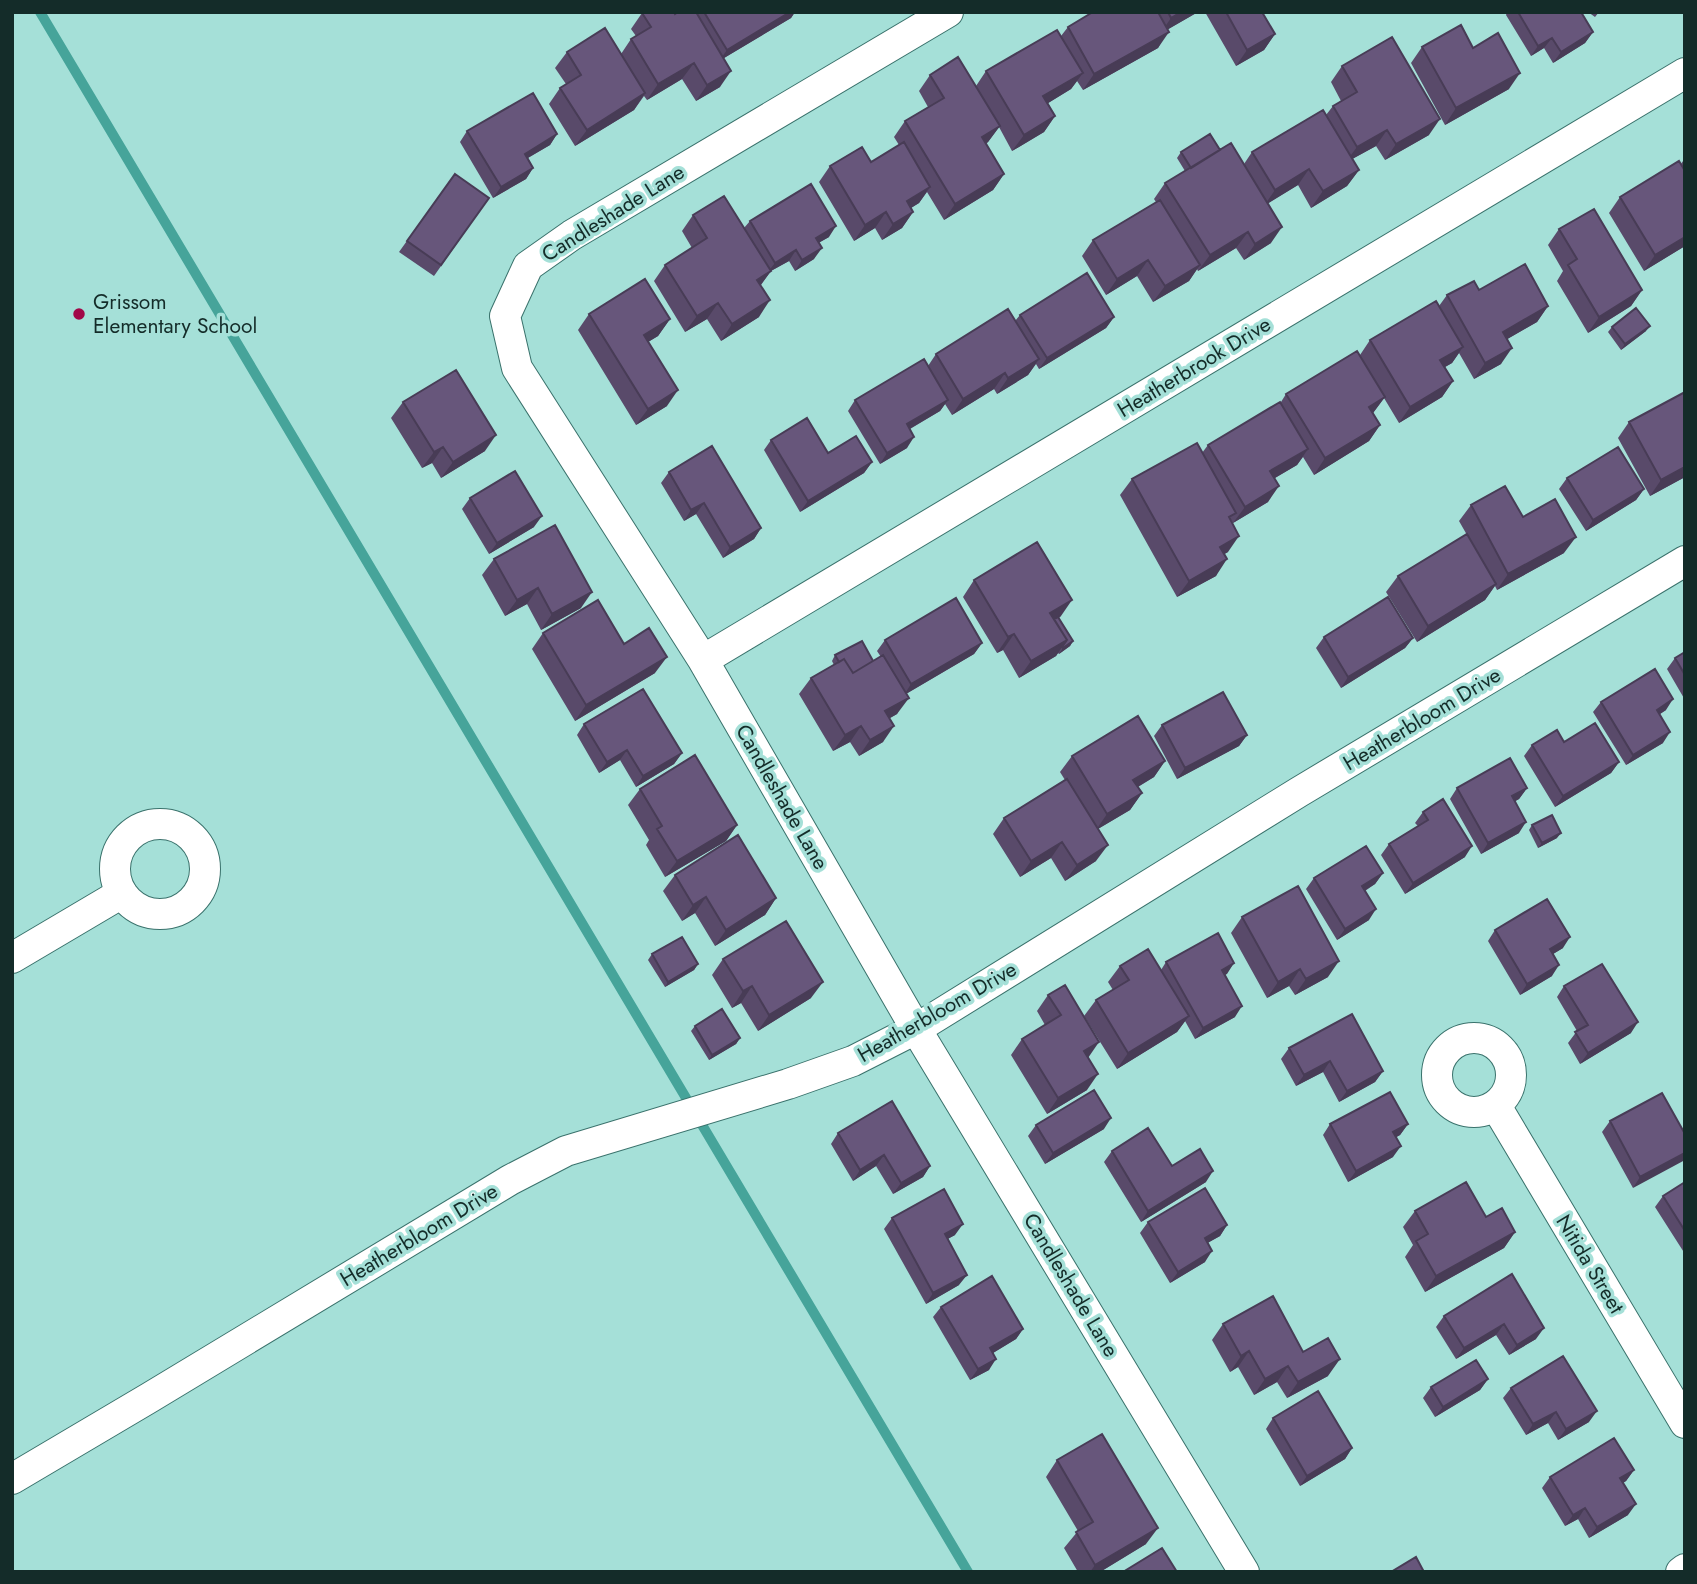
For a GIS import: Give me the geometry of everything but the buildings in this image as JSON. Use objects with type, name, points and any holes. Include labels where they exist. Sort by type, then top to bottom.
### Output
[{"type":"street","name":"Candleshade Lane","points":[[948,12],[572,235],[527,266],[505,316],[517,368],[703,660],[916,1030],[1244,1572]]},
{"type":"street","name":"Heatherbrook Drive","points":[[703,660],[1685,73]]},
{"type":"street","name":"Heatherbloom Drive","points":[[12,1479],[510,1180],[566,1151],[788,1084],[853,1061],[916,1030],[1299,792],[1685,561]]},
{"type":"street","points":[[12,958],[122,892]]},
{"type":"street","name":"Nitida Street","points":[[1496,1106],[1685,1423]]},
{"type":"waterway","points":[[40,12],[968,1572]]},
{"type":"place","name":"Grissom Elementary School","points":[[79,314]]}]
